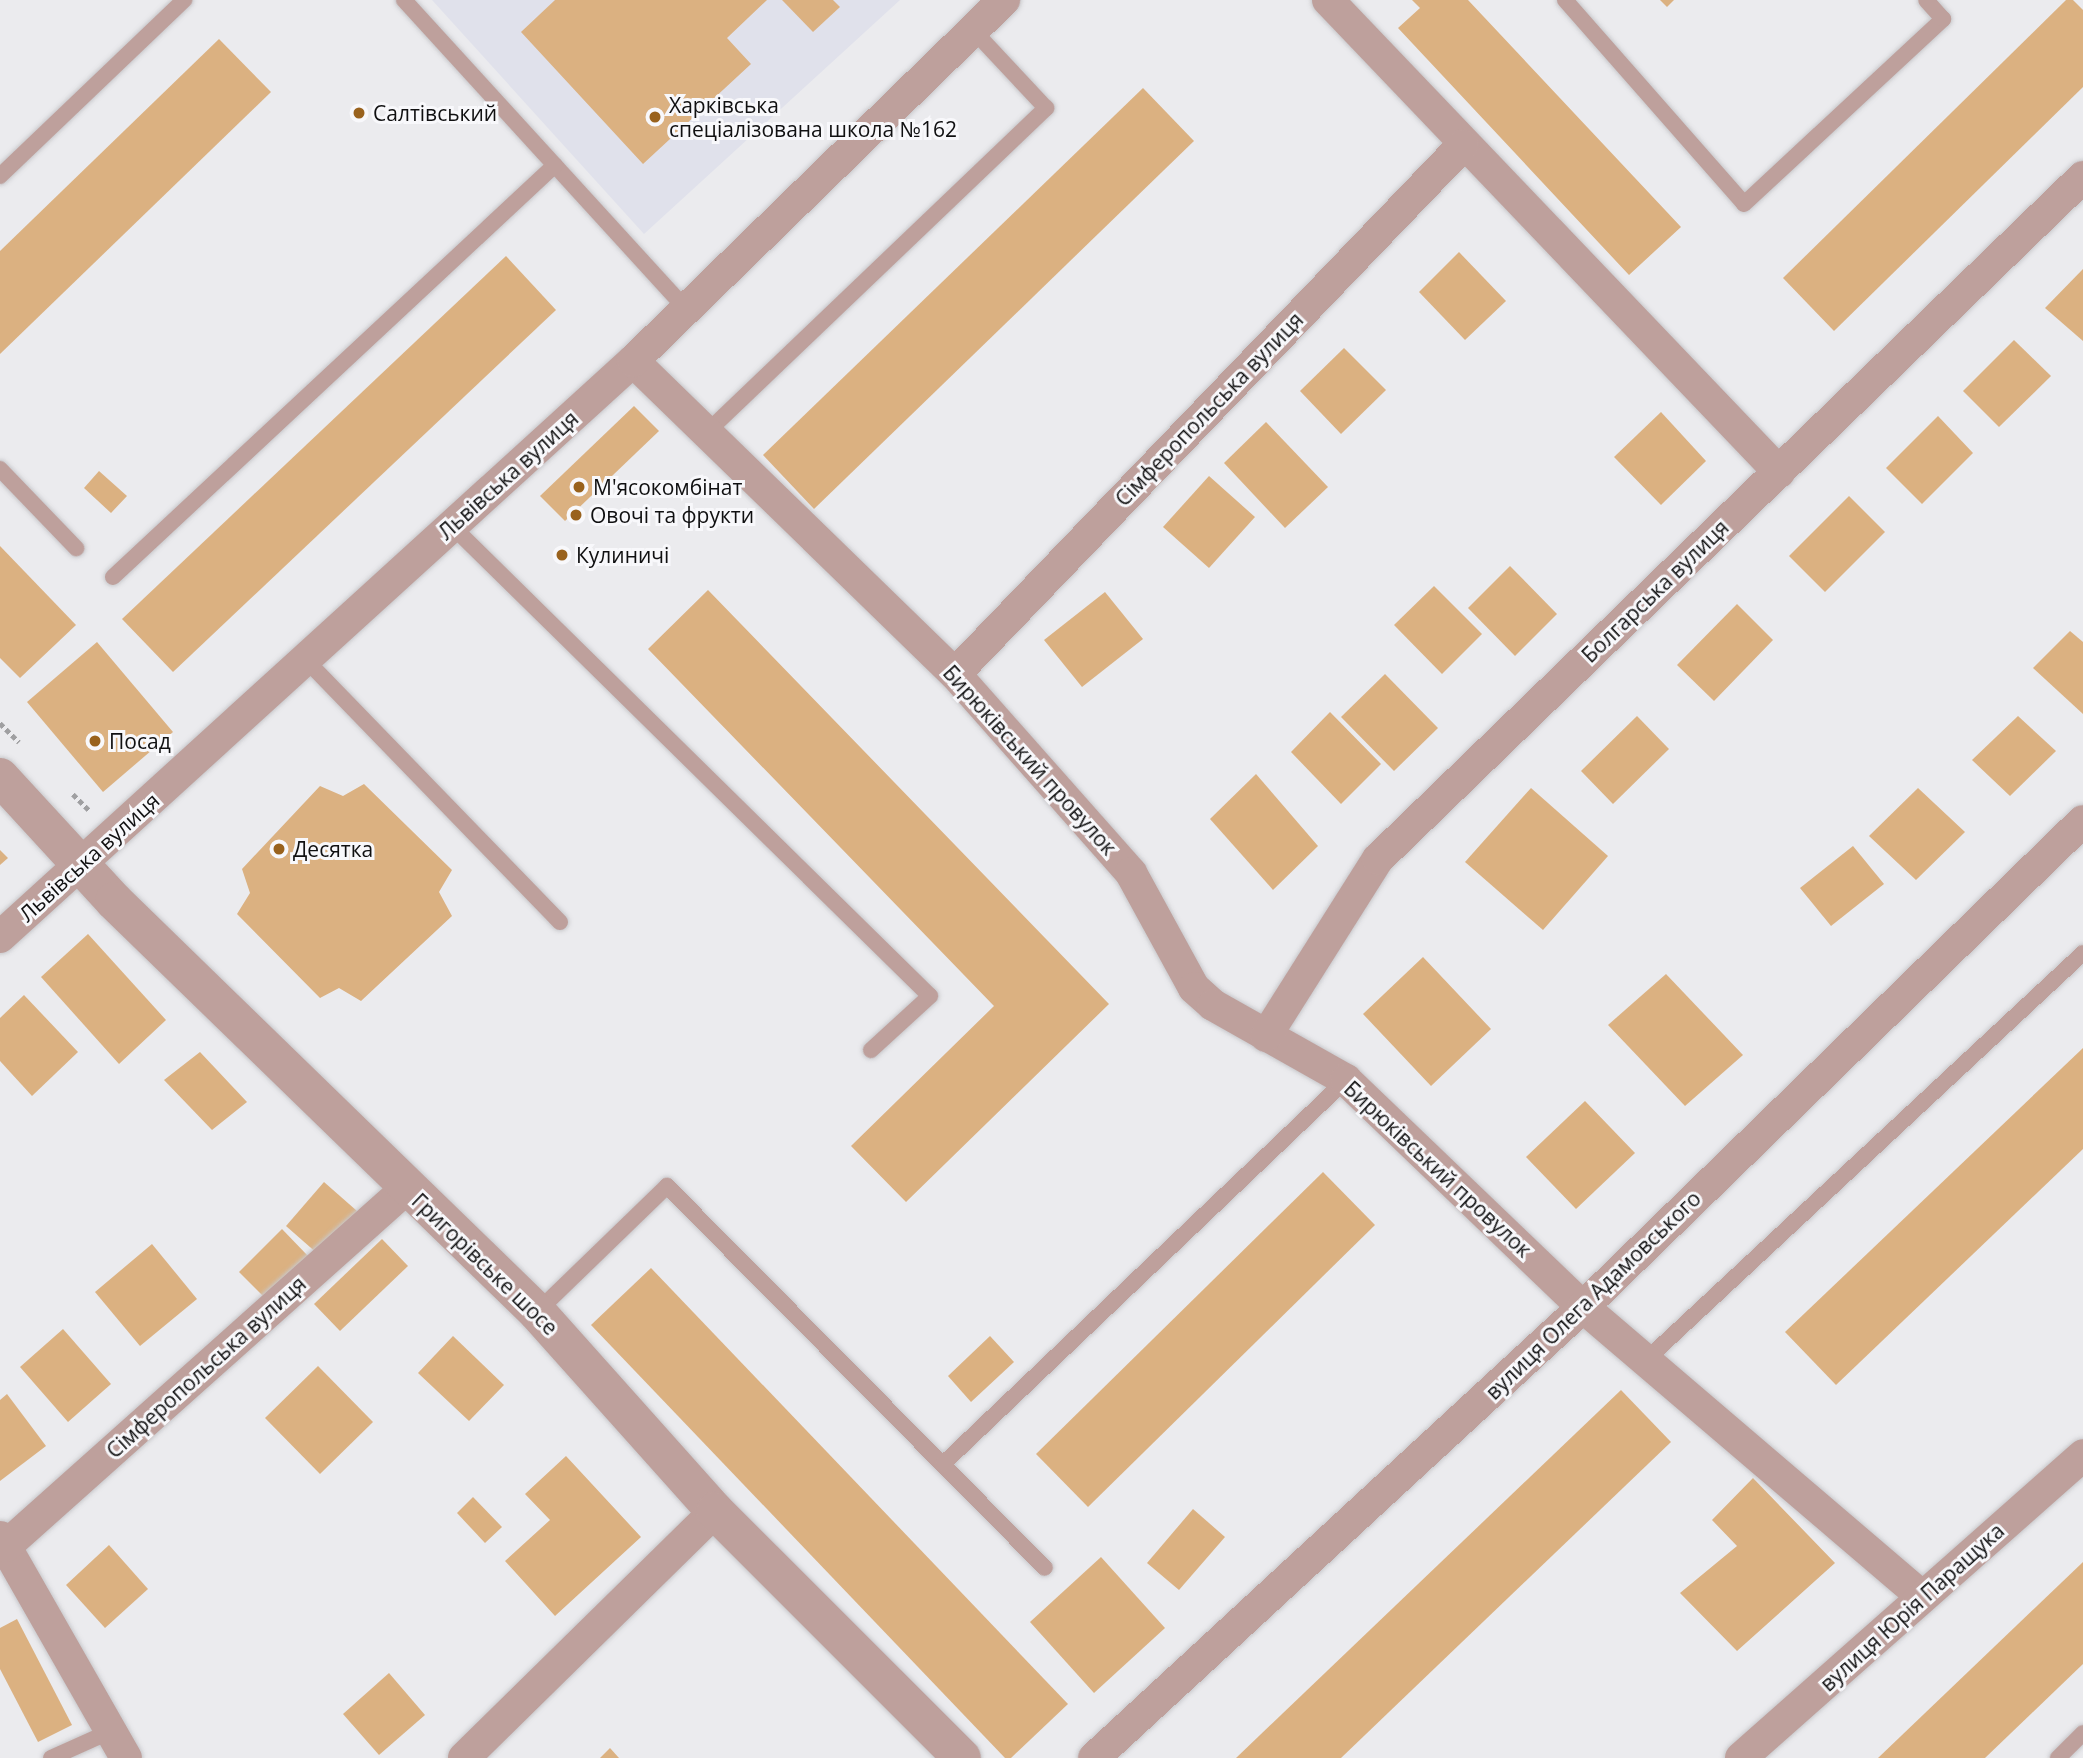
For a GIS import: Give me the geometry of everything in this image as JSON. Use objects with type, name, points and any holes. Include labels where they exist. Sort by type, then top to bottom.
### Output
[{"type":"street","name":"Львівська вулиця","points":[[0,937],[633,361],[1004,0]]},
{"type":"street","points":[[1328,0],[1463,145],[1779,472]]},
{"type":"street","name":"Сімферопольська вулиця","points":[[955,674],[1463,145]]},
{"type":"street","name":"Болгарська вулиця","points":[[1266,1036],[1378,859],[2083,177]]},
{"type":"street","name":"Бирюківський провулок","points":[[633,361],[705,435],[955,674],[1131,873],[1194,988],[1266,1036],[1346,1080],[1583,1307],[1922,1597]]},
{"type":"street","name":"Григорівське шосе","points":[[0,777],[81,866],[407,1188],[537,1312],[715,1511],[962,1758]]},
{"type":"street","name":"вулиця Олега Адамовського","points":[[1094,1758],[1583,1307],[2083,821]]},
{"type":"street","name":"Сімферопольська вулиця","points":[[3,1542],[407,1188]]},
{"type":"street","name":"вулиця Юрія Паращука","points":[[1741,1758],[2083,1455]]},
{"type":"street","points":[[464,1758],[715,1511]]},
{"type":"street","points":[[3,1542],[126,1758]]},
{"type":"lane","points":[[0,176],[184,0]]},
{"type":"lane","points":[[404,0],[687,310]]},
{"type":"lane","points":[[1564,0],[1744,204],[1943,19],[1926,0]]},
{"type":"lane","points":[[705,435],[1046,108],[974,31]]},
{"type":"lane","points":[[113,577],[555,165]]},
{"type":"lane","points":[[0,469],[76,548]]},
{"type":"lane","points":[[452,526],[930,996],[871,1050]]},
{"type":"lane","points":[[306,660],[560,922]]},
{"type":"lane","points":[[1646,1360],[2083,953]]},
{"type":"lane","points":[[943,1464],[1346,1080]]},
{"type":"lane","points":[[537,1312],[667,1186],[1045,1567]]},
{"type":"lane","points":[[51,1758],[111,1731]]},
{"type":"lane","points":[[2058,1758],[2083,1733]]},
{"type":"shaded area","name":"Харківська спеціалізована школа №162","points":[[432,0],[900,0],[644,234]]},
{"type":"building","points":[[555,0],[767,0],[727,38],[751,64],[643,164],[521,32]]},
{"type":"building","points":[[782,0],[833,0],[840,7],[813,32]]},
{"type":"building","points":[[1412,0],[1468,0],[1681,227],[1629,275],[1398,28],[1420,8]]},
{"type":"building","points":[[1660,0],[1674,0],[1667,7]]},
{"type":"building","points":[[2066,0],[2073,0],[2083,10],[2083,87],[1834,331],[1783,278]]},
{"type":"building","points":[[219,39],[271,92],[0,354],[0,251]]},
{"type":"building","points":[[1143,88],[1194,141],[814,509],[763,455]]},
{"type":"building","points":[[1459,252],[1506,301],[1465,340],[1419,292]]},
{"type":"building","points":[[506,256],[556,310],[173,672],[122,619]]},
{"type":"building","points":[[2083,269],[2083,341],[2045,308]]},
{"type":"building","points":[[2014,340],[2051,376],[1999,427],[1963,391]]},
{"type":"building","points":[[1344,348],[1386,390],[1341,434],[1300,391]]},
{"type":"building","points":[[634,406],[659,431],[565,521],[540,496]]},
{"type":"building","points":[[1661,412],[1706,461],[1661,505],[1614,457]]},
{"type":"building","points":[[1938,416],[1973,453],[1922,504],[1886,468]]},
{"type":"building","points":[[1266,422],[1328,487],[1285,528],[1224,463]]},
{"type":"building","points":[[99,471],[127,496],[111,513],[84,488]]},
{"type":"building","points":[[1209,476],[1255,517],[1209,568],[1163,527]]},
{"type":"building","points":[[1849,496],[1885,532],[1825,592],[1789,556]]},
{"type":"building","points":[[0,546],[76,625],[20,678],[0,658]]},
{"type":"building","points":[[1510,566],[1557,614],[1515,656],[1468,608]]},
{"type":"building","points":[[1434,586],[1482,634],[1442,674],[1394,625]]},
{"type":"building","points":[[708,590],[1109,1004],[906,1202],[851,1146],[994,1006],[648,649]]},
{"type":"building","points":[[1105,592],[1143,639],[1082,687],[1044,640]]},
{"type":"building","points":[[1737,604],[1773,640],[1714,701],[1677,665]]},
{"type":"building","points":[[2070,631],[2083,642],[2083,714],[2033,668]]},
{"type":"building","points":[[97,642],[173,732],[103,792],[27,702]]},
{"type":"building","points":[[1385,674],[1438,728],[1394,771],[1341,717]]},
{"type":"building","points":[[1330,712],[1381,764],[1341,804],[1291,752]]},
{"type":"building","points":[[1637,716],[1669,749],[1613,804],[1581,771]]},
{"type":"building","points":[[2018,716],[2056,751],[2010,796],[1972,760]]},
{"type":"building","points":[[1256,774],[1318,846],[1273,890],[1210,819]]},
{"type":"building","points":[[364,784],[452,870],[439,892],[452,916],[361,1001],[339,988],[320,998],[237,914],[250,893],[242,869],[320,786],[343,796]]},
{"type":"building","points":[[1531,788],[1608,856],[1543,930],[1465,862]]},
{"type":"building","points":[[1918,788],[1965,832],[1916,880],[1869,836]]},
{"type":"building","points":[[1853,846],[1884,884],[1831,926],[1800,888]]},
{"type":"building","points":[[0,850],[8,858],[0,865]]},
{"type":"building","points":[[88,934],[166,1020],[119,1064],[41,977]]},
{"type":"building","points":[[1423,957],[1491,1029],[1431,1086],[1363,1014]]},
{"type":"building","points":[[1666,974],[1743,1055],[1685,1106],[1608,1025]]},
{"type":"building","points":[[24,995],[78,1052],[32,1096],[0,1061],[0,1018]]},
{"type":"building","points":[[2083,1048],[2083,1149],[1836,1385],[1785,1332]]},
{"type":"building","points":[[200,1052],[247,1102],[212,1130],[164,1080]]},
{"type":"building","points":[[1585,1101],[1635,1153],[1576,1209],[1526,1157]]},
{"type":"building","points":[[1323,1172],[1375,1225],[1088,1507],[1036,1454]]},
{"type":"building","points":[[324,1182],[357,1211],[319,1255],[286,1226]]},
{"type":"building","points":[[282,1229],[308,1256],[265,1298],[239,1272]]},
{"type":"building","points":[[382,1239],[408,1266],[340,1331],[314,1304]]},
{"type":"building","points":[[152,1244],[197,1299],[140,1346],[95,1292]]},
{"type":"building","points":[[651,1268],[1068,1704],[1011,1758],[1005,1758],[591,1325]]},
{"type":"building","points":[[63,1329],[111,1384],[68,1422],[20,1367]]},
{"type":"building","points":[[453,1336],[504,1385],[469,1421],[418,1373]]},
{"type":"building","points":[[990,1336],[1014,1362],[971,1402],[948,1376]]},
{"type":"building","points":[[318,1366],[373,1422],[320,1474],[265,1418]]},
{"type":"building","points":[[1621,1390],[1671,1442],[1341,1758],[1236,1758]]},
{"type":"building","points":[[7,1394],[46,1446],[0,1481],[0,1400]]},
{"type":"building","points":[[566,1456],[641,1537],[555,1616],[505,1561],[550,1520],[525,1494]]},
{"type":"building","points":[[1753,1478],[1835,1563],[1737,1651],[1680,1593],[1737,1546],[1712,1520]]},
{"type":"building","points":[[473,1497],[502,1527],[485,1543],[457,1513]]},
{"type":"building","points":[[1193,1509],[1225,1537],[1179,1590],[1147,1563]]},
{"type":"building","points":[[109,1545],[148,1589],[105,1628],[66,1585]]},
{"type":"building","points":[[1101,1557],[1165,1628],[1094,1693],[1030,1622]]},
{"type":"building","points":[[2083,1562],[2083,1664],[1985,1758],[1878,1758]]},
{"type":"building","points":[[17,1619],[72,1725],[38,1742],[0,1669],[0,1628]]},
{"type":"building","points":[[389,1673],[425,1715],[379,1755],[343,1714]]},
{"type":"building","points":[[610,1748],[619,1758],[600,1758]]},
{"type":"place","name":"Салтівський","points":[[359,113]]},
{"type":"place","name":"Харківська спеціалізована школа №162","points":[[655,117]]},
{"type":"place","name":"М'ясокомбінат","points":[[579,487]]},
{"type":"place","name":"Овочі та фрукти","points":[[576,515]]},
{"type":"place","name":"Кулиничі","points":[[562,555]]},
{"type":"place","name":"Посад","points":[[95,741]]},
{"type":"place","name":"Десятка","points":[[279,849]]}]
